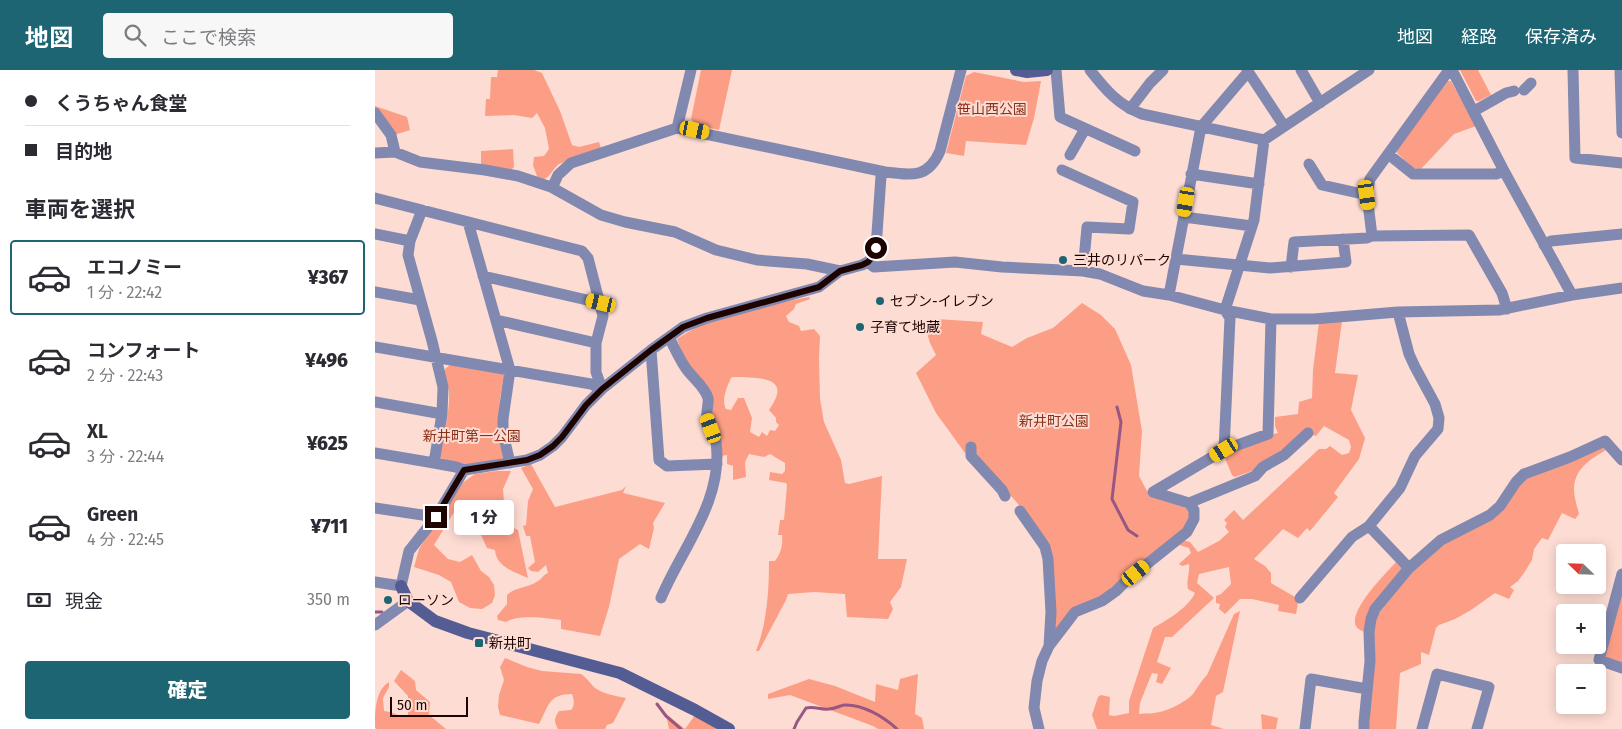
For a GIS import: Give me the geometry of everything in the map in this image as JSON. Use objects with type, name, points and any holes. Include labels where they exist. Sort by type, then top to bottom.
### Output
[{"type":"street","points":[[677,128],[691,70]]},
{"type":"street","points":[[551,187],[558,175],[571,164],[677,128],[885,172],[912,175],[920,173],[929,168],[936,160],[940,151],[961,70]]},
{"type":"street","points":[[1016,70],[1027,72],[1047,70]]},
{"type":"street","points":[[1056,70],[1060,117],[1135,151]]},
{"type":"street","points":[[1089,70],[1109,93],[1129,109],[1142,114],[1265,140]]},
{"type":"street","points":[[1129,109],[1163,70]]},
{"type":"street","points":[[1301,70],[1320,103]]},
{"type":"street","points":[[1224,450],[1230,318],[1225,310],[1252,226],[1265,140],[1320,103],[1355,74],[1369,70]]},
{"type":"street","points":[[1372,236],[1367,195],[1371,179],[1450,70],[1474,110],[1504,170],[1572,295]]},
{"type":"street","points":[[1573,70],[1575,158],[1622,163]]},
{"type":"street","points":[[1619,70],[1622,133]]},
{"type":"street","points":[[1169,295],[1201,126],[1247,71],[1284,126]]},
{"type":"street","points":[[1474,110],[1506,93],[1523,88]]},
{"type":"street","points":[[375,114],[391,135],[395,152]]},
{"type":"street","points":[[1070,155],[1085,129]]},
{"type":"street","points":[[375,153],[395,152],[421,162],[518,176],[551,187],[601,215],[675,232],[716,250],[757,260],[807,264],[840,271]]},
{"type":"street","points":[[1388,154],[1413,174],[1496,174],[1504,170]]},
{"type":"street","points":[[1309,164],[1322,185],[1367,195]]},
{"type":"street","points":[[1061,170],[1133,202],[1129,229],[1087,227],[1083,271]]},
{"type":"street","points":[[375,453],[456,466],[464,470],[527,460],[540,455],[553,446],[586,405],[602,389],[683,327],[707,318],[819,287],[840,271],[868,262],[876,248],[881,176],[885,172]]},
{"type":"street","points":[[1191,174],[1259,184]]},
{"type":"street","points":[[375,198],[582,251],[588,258],[603,316],[596,343],[596,372],[602,389]]},
{"type":"street","points":[[422,210],[410,241],[408,255],[443,388],[442,414],[434,463]]},
{"type":"street","points":[[1184,217],[1252,226]]},
{"type":"street","points":[[468,222],[510,370],[503,420],[503,433],[509,463]]},
{"type":"street","points":[[375,234],[410,241]]},
{"type":"street","points":[[1544,244],[1551,241],[1622,234]]},
{"type":"street","points":[[1291,267],[1294,242],[1372,236],[1469,235],[1502,294],[1507,309]]},
{"type":"street","points":[[1176,259],[1270,268],[1346,262],[1343,239]]},
{"type":"street","points":[[868,262],[874,267],[955,262],[1002,267],[1083,271],[1100,274],[1143,292],[1169,295],[1225,310],[1271,319],[1314,319],[1397,312],[1507,309],[1572,295],[1622,288]]},
{"type":"street","points":[[483,276],[601,303]]},
{"type":"street","points":[[375,292],[420,300]]},
{"type":"street","points":[[1300,598],[1352,537],[1369,526],[1400,488],[1415,456],[1438,429],[1439,418],[1435,404],[1409,354],[1397,312]]},
{"type":"street","points":[[1271,319],[1268,434],[1224,450],[1153,492],[1189,503],[1255,476],[1263,467],[1284,455],[1308,433]]},
{"type":"street","points":[[496,320],[596,343]]},
{"type":"street","points":[[661,598],[671,575],[703,518],[714,482],[717,464],[716,440],[707,415],[708,399],[700,384],[686,368],[669,337]]},
{"type":"street","points":[[375,347],[591,384],[602,389]]},
{"type":"street","points":[[651,350],[659,460],[667,466],[717,464]]},
{"type":"street","points":[[375,402],[442,414]]},
{"type":"street","points":[[1365,729],[1371,619],[1375,609],[1409,568],[1441,540],[1490,515],[1500,506],[1516,482],[1524,474],[1570,457],[1605,441],[1622,460]]},
{"type":"street","points":[[971,447],[971,456],[1002,490],[1005,496]]},
{"type":"street","points":[[464,470],[436,517],[409,551],[401,586],[408,601],[435,621],[451,627],[620,673],[729,729]]},
{"type":"street","points":[[1039,729],[1034,708],[1037,681],[1042,661],[1049,646],[1075,612],[1102,601],[1116,592],[1127,580],[1187,532],[1194,519],[1194,510],[1189,503]]},
{"type":"street","points":[[375,508],[436,517]]},
{"type":"street","points":[[1020,511],[1041,541],[1048,559],[1051,612],[1049,646]]},
{"type":"street","points":[[1369,526],[1409,568]]},
{"type":"street","points":[[1622,574],[1599,660],[1622,668]]},
{"type":"street","points":[[375,582],[401,586]]},
{"type":"street","points":[[375,625],[408,601]]},
{"type":"street","points":[[1423,729],[1437,674],[1489,687],[1477,729]]},
{"type":"street","points":[[1305,729],[1311,679],[1367,689]]},
{"type":"green space","points":[[498,70],[534,70],[542,73],[560,111],[572,145],[579,147],[599,142],[601,148],[559,164],[545,179],[538,179],[533,165],[534,157],[544,156],[549,149],[545,128],[537,113],[532,118],[514,115],[485,116],[486,99],[490,99],[491,77],[497,77]]},
{"type":"green space","points":[[701,70],[732,70],[719,130],[697,125],[691,119]]},
{"type":"green space","points":[[1460,70],[1478,70],[1491,95],[1476,101]]},
{"type":"green space","name":"笹山西公園","points":[[974,72],[1024,82],[1041,81],[1034,118],[1026,145],[966,141],[964,156],[946,153],[966,76]]},
{"type":"green space","points":[[1447,81],[1451,81],[1476,126],[1454,134],[1421,169],[1413,168],[1397,153],[1397,149]]},
{"type":"green space","points":[[375,106],[407,117],[410,130],[391,136],[375,111]]},
{"type":"green space","points":[[513,149],[514,167],[511,170],[481,165],[481,151]]},
{"type":"green space","points":[[809,297],[810,299],[796,304],[794,309],[786,316],[789,322],[799,326],[801,331],[814,329],[820,336],[820,399],[824,422],[841,460],[845,483],[849,484],[882,476],[878,559],[907,559],[901,587],[890,602],[893,609],[888,619],[847,617],[845,594],[814,592],[788,594],[759,651],[756,651],[767,607],[769,561],[775,561],[782,546],[782,535],[778,535],[780,520],[784,520],[787,485],[786,483],[769,480],[770,472],[782,474],[785,471],[785,463],[770,454],[764,457],[749,454],[745,462],[746,477],[733,480],[733,466],[727,464],[727,455],[720,456],[709,415],[710,399],[687,366],[677,339],[692,330],[724,317],[758,307]],"holes":[[[733,377],[762,379],[775,384],[777,390],[776,399],[769,410],[779,425],[775,431],[770,430],[767,436],[762,432],[759,437],[750,432],[752,418],[744,398],[738,398],[731,410],[726,409],[724,398],[726,389]]]},
{"type":"green space","name":"新井町公園","points":[[1082,303],[1101,315],[1115,329],[1131,365],[1142,431],[1139,476],[1148,493],[1189,509],[1189,525],[1055,633],[1054,584],[1031,519],[1012,497],[965,453],[936,413],[916,373],[936,355],[925,326],[935,325],[936,319],[983,322],[981,334],[1012,347],[1027,338],[1053,328]]},
{"type":"green space","points":[[1342,321],[1335,373],[1358,375],[1351,410],[1365,438],[1359,459],[1334,493],[1338,497],[1310,531],[1307,528],[1298,538],[1283,529],[1254,559],[1265,566],[1271,573],[1271,583],[1295,597],[1299,597],[1296,614],[1278,611],[1279,605],[1252,599],[1240,599],[1225,614],[1219,609],[1220,604],[1216,603],[1216,596],[1221,594],[1231,584],[1229,567],[1199,574],[1197,583],[1214,598],[1172,637],[1165,637],[1157,662],[1171,668],[1162,684],[1156,682],[1158,674],[1152,673],[1140,703],[1139,714],[1167,710],[1182,703],[1193,694],[1207,675],[1234,614],[1240,611],[1223,692],[1216,696],[1211,725],[1224,729],[1097,729],[1092,715],[1098,697],[1101,695],[1110,697],[1109,715],[1129,713],[1129,701],[1153,628],[1183,608],[1195,593],[1188,589],[1189,564],[1182,566],[1179,564],[1191,553],[1189,548],[1179,545],[1183,540],[1190,542],[1198,552],[1219,541],[1229,532],[1225,527],[1227,523],[1224,520],[1234,510],[1243,520],[1319,449],[1326,449],[1330,446],[1342,455],[1349,453],[1351,447],[1349,440],[1324,426],[1316,436],[1305,432],[1255,470],[1235,477],[1232,475],[1224,456],[1278,433],[1275,426],[1275,417],[1298,414],[1299,402],[1312,398],[1313,370],[1319,322]]},
{"type":"green space","name":"新井町第一公園","points":[[450,365],[504,374],[498,426],[505,459],[466,467],[438,457],[446,425],[449,401],[445,369]]},
{"type":"green space","points":[[1603,443],[1608,449],[1585,465],[1577,476],[1574,493],[1579,514],[1575,519],[1562,513],[1548,540],[1542,538],[1534,549],[1532,560],[1524,573],[1510,587],[1514,590],[1509,599],[1495,593],[1471,610],[1436,628],[1429,655],[1421,652],[1421,664],[1400,673],[1396,729],[1369,729],[1374,619],[1427,553],[1491,516],[1517,483]]},
{"type":"green space","points":[[531,464],[555,507],[622,490],[626,486],[623,493],[665,503],[653,523],[654,528],[649,549],[640,544],[619,559],[609,607],[600,636],[561,629],[561,620],[532,617],[517,618],[506,622],[498,620],[497,616],[507,604],[507,595],[514,590],[534,583],[548,573],[546,565],[538,572],[531,571],[528,568],[535,562],[530,536],[526,536],[523,526],[526,525],[528,501],[533,489],[521,468]]},
{"type":"green space","points":[[511,471],[503,489],[505,514],[493,528],[496,532],[506,524],[518,530],[528,578],[502,565],[496,556],[495,550],[487,548],[473,521],[456,509],[434,545],[448,559],[460,562],[472,555],[481,571],[489,577],[494,585],[495,595],[492,603],[482,609],[470,608],[459,602],[451,582],[439,575],[414,567],[419,549],[461,484],[475,474]]},
{"type":"green space","points":[[1398,560],[1405,566],[1367,632],[1357,628],[1355,620],[1365,598]]},
{"type":"green space","points":[[1622,584],[1622,665],[1607,660],[1603,654],[1606,654],[1606,643]]},
{"type":"green space","points":[[505,658],[542,671],[581,674],[598,690],[626,698],[613,723],[607,725],[605,729],[558,729],[555,718],[559,711],[571,710],[574,702],[572,694],[558,696],[550,702],[539,724],[500,715],[498,707],[499,695],[504,680],[500,667]]},
{"type":"green space","points":[[401,670],[415,681],[416,690],[430,702],[429,715],[446,729],[376,729],[378,696],[389,682],[389,687],[383,698],[384,711],[408,717],[408,696],[394,681]]},
{"type":"green space","points":[[918,674],[915,714],[922,718],[924,729],[878,729],[790,695],[768,699],[768,694],[809,679],[835,686],[875,702],[876,684],[898,690],[900,679]]},
{"type":"green space","points":[[666,714],[685,729],[669,729]]},
{"type":"green space","points":[[1261,714],[1278,718],[1276,729],[1262,729]]},
{"type":"green space","points":[[695,715],[717,729],[685,729]]},
{"type":"waterway","points":[[1117,407],[1121,422],[1112,499],[1128,530],[1137,536]]},
{"type":"waterway","points":[[375,612],[382,612]]},
{"type":"waterway","points":[[657,704],[666,716],[681,729]]},
{"type":"waterway","points":[[794,729],[806,708],[831,709],[844,705],[851,705],[873,712],[897,729]]},
{"type":"place","name":"三井のリパーク","points":[[1063,260]]},
{"type":"place","name":"セブン-イレブン","points":[[880,301]]},
{"type":"place","name":"子育て地蔵","points":[[860,327]]},
{"type":"place","name":"ローソン","points":[[388,600]]},
{"type":"place","name":"新井町","points":[[479,643]]},
{"type":"route","points":[[436,517],[464,470],[527,460],[540,455],[562,437],[586,405],[602,389],[683,327],[707,318],[819,287],[840,271],[868,262],[876,248]]}]
